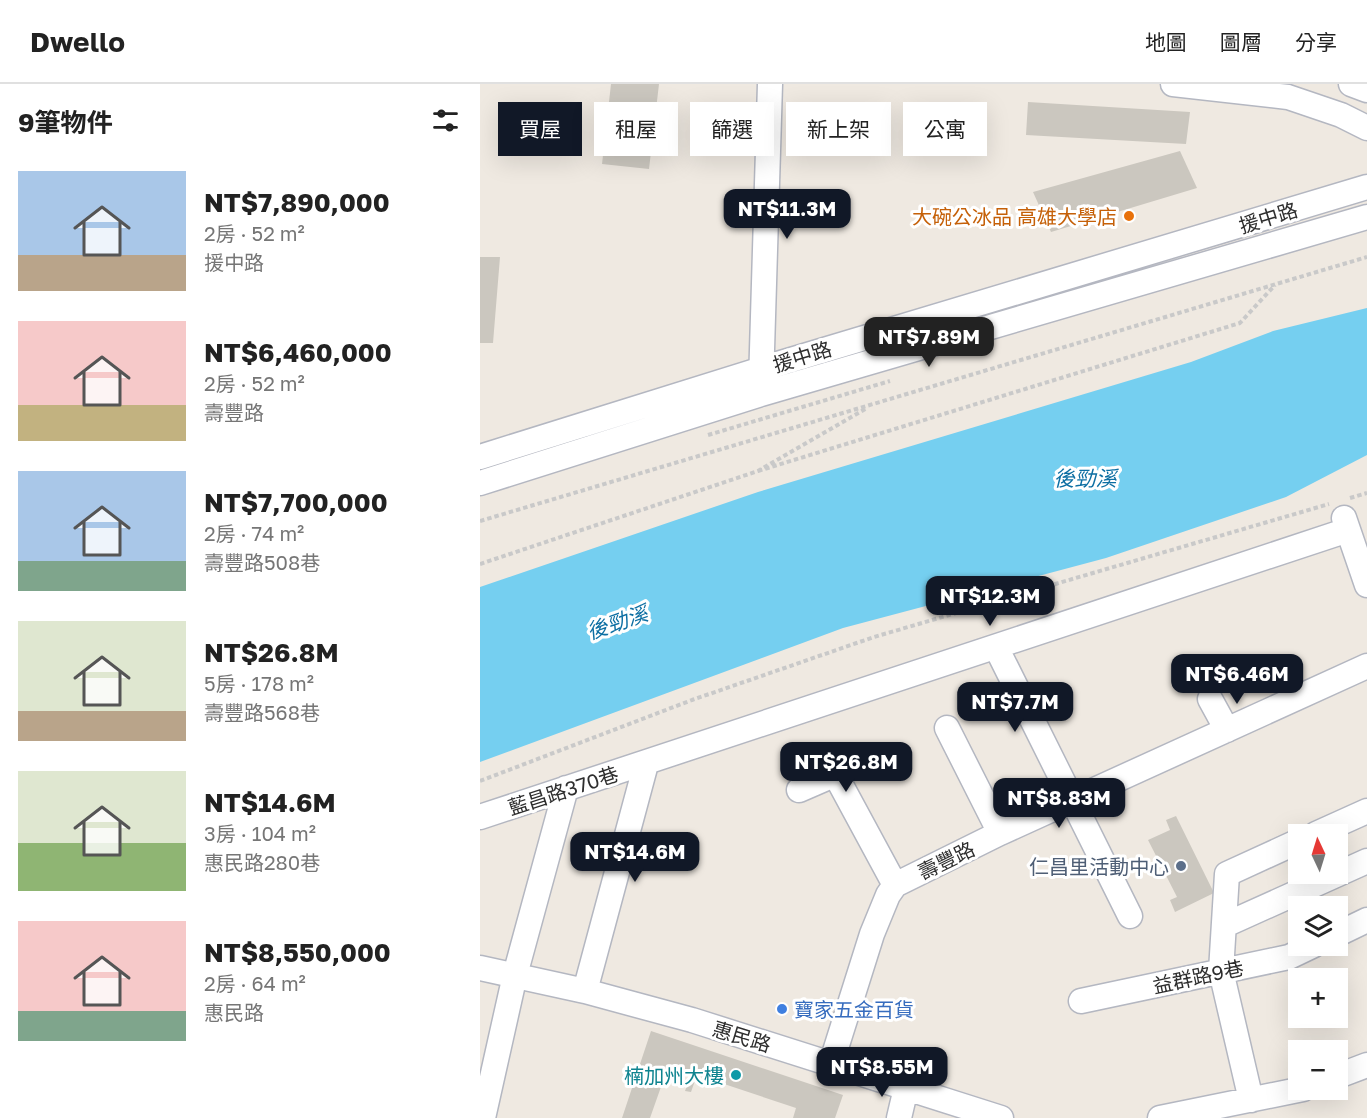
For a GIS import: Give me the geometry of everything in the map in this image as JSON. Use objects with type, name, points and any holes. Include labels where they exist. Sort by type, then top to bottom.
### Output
[{"type":"street","points":[[761,394],[770,84]]},
{"type":"street","points":[[1173,84],[1287,97],[1341,115],[1367,128]]},
{"type":"street","points":[[1351,84],[1367,90]]},
{"type":"street","name":"援中路","points":[[480,457],[762,368],[1367,187]]},
{"type":"street","name":"援中路","points":[[480,483],[761,394],[1367,217]]},
{"type":"street","points":[[1344,512],[1367,585]]},
{"type":"street","name":"藍昌路370巷","points":[[480,817],[996,647],[1344,512]]},
{"type":"street","points":[[996,647],[1130,916]]},
{"type":"street","name":"壽豐路","points":[[831,1064],[872,934],[888,895],[895,885],[1000,833],[1366,668]]},
{"type":"street","points":[[1210,699],[1227,730]]},
{"type":"street","points":[[947,728],[1000,833]]},
{"type":"street","points":[[800,790],[875,757]]},
{"type":"street","points":[[585,991],[645,764]]},
{"type":"street","points":[[835,774],[895,885]]},
{"type":"street","points":[[483,1118],[515,975],[566,788]]},
{"type":"street","points":[[1338,824],[1367,811]]},
{"type":"street","points":[[1238,1108],[1221,971],[1227,874],[1288,847]]},
{"type":"street","points":[[1225,925],[1367,861]]},
{"type":"street","points":[[1348,929],[1367,920]]},
{"type":"street","name":"益群路9巷","points":[[1081,1001],[1290,956]]},
{"type":"street","name":"惠民路","points":[[480,968],[585,991],[692,1020],[1001,1118]]},
{"type":"street","points":[[1348,1072],[1367,1065]]},
{"type":"street","points":[[899,1118],[906,1088]]},
{"type":"street","points":[[1160,1118],[1238,1108],[1288,1093]]},
{"type":"path","points":[[480,521],[1367,257]]},
{"type":"path","points":[[480,564],[758,471],[1240,323],[1276,285]]},
{"type":"path","points":[[758,471],[872,405]]},
{"type":"path","points":[[480,781],[692,700],[874,637],[1344,512],[1367,493]]},
{"type":"water","name":"後勁溪","points":[[1367,308],[1367,455],[1286,497],[1106,558],[843,628],[480,762],[480,587],[758,492],[1191,362],[1273,331]]},
{"type":"building","points":[[611,84],[659,84],[657,102],[609,102]]},
{"type":"building","points":[[1028,102],[1190,112],[1186,144],[1026,135]]},
{"type":"building","points":[[1180,151],[1197,188],[1051,232],[1033,192]]},
{"type":"building","points":[[603,156],[651,156],[649,169],[602,164]]},
{"type":"building","points":[[480,257],[500,257],[493,343],[480,343]]},
{"type":"building","name":"仁昌里活動中心","points":[[1176,816],[1214,893],[1175,912],[1170,900],[1177,897],[1148,840],[1170,830],[1166,820]]},
{"type":"building","name":"楠加州大樓","points":[[651,1031],[843,1095],[835,1118],[793,1118],[796,1108],[697,1075],[691,1092],[685,1091],[691,1075],[668,1067],[650,1118],[622,1118]]},
{"type":"place","name":"大碗公冰品 高雄大學店","points":[[1129,216]]},
{"type":"place","name":"仁昌里活動中心","points":[[1181,866]]},
{"type":"place","name":"寶家五金百貨","points":[[782,1009]]},
{"type":"place","name":"楠加州大樓","points":[[736,1075]]}]
